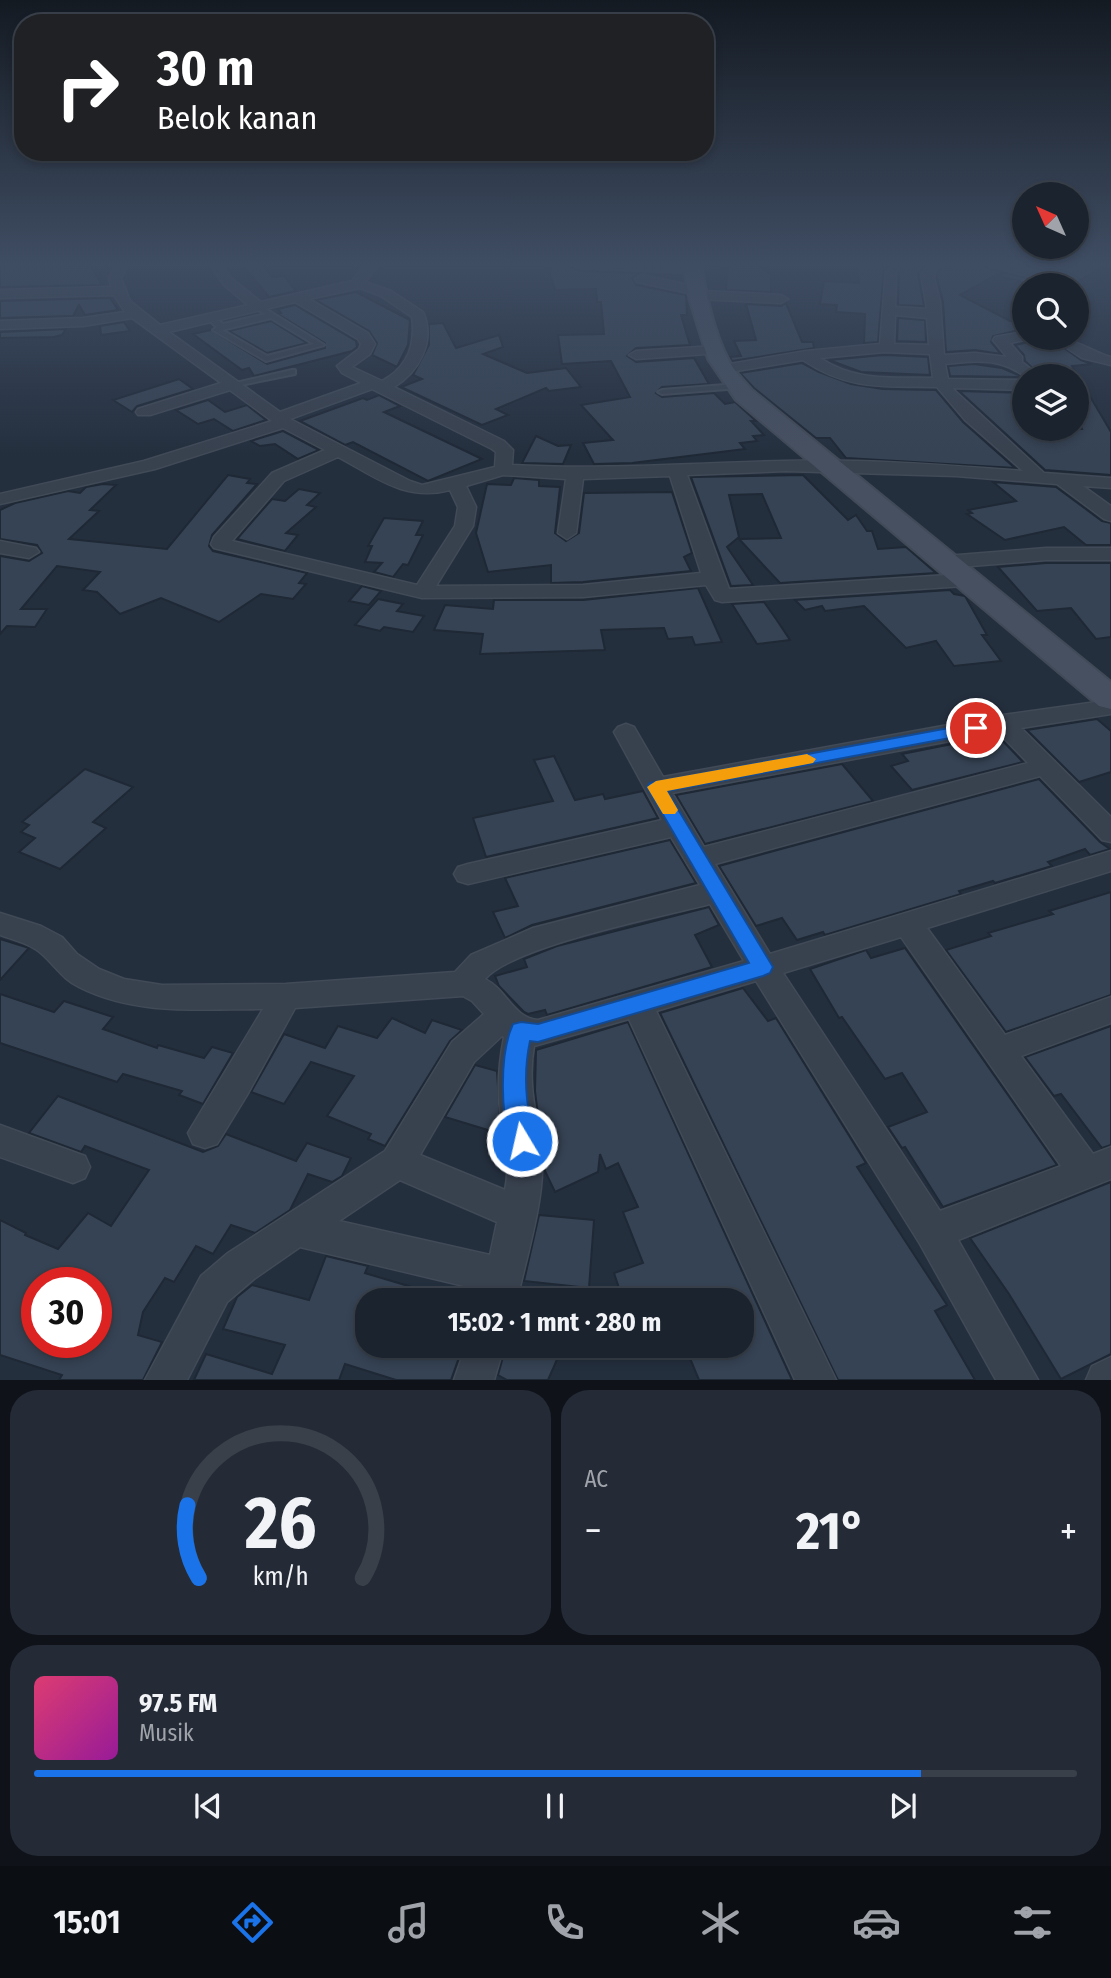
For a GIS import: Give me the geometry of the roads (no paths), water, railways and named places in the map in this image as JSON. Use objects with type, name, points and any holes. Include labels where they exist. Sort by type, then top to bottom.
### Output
[{"type":"street","points":[[152,326],[281,420],[413,487],[437,488],[503,470],[575,474],[786,466],[956,471],[1111,483]]},
{"type":"street","points":[[158,330],[188,326]]},
{"type":"street","points":[[347,326],[363,336],[368,344],[365,351],[344,366],[375,386],[498,445],[505,450],[503,470]]},
{"type":"street","points":[[0,499],[149,465],[400,378],[416,356],[421,326]]},
{"type":"street","points":[[712,326],[726,368],[744,395],[1111,699]]},
{"type":"street","points":[[887,348],[889,326]]},
{"type":"street","points":[[936,326],[941,381],[956,401],[1039,477]]},
{"type":"street","points":[[1012,338],[1000,340],[1016,360],[1012,361]]},
{"type":"street","points":[[636,355],[726,368],[849,349],[887,348],[1012,361],[1016,364]]},
{"type":"street","points":[[1079,350],[1111,361]]},
{"type":"street","points":[[806,355],[828,370],[858,380],[1012,384]]},
{"type":"street","points":[[144,412],[231,385]]},
{"type":"street","points":[[340,450],[278,477],[221,544],[422,593],[583,591],[713,578]]},
{"type":"street","points":[[677,470],[713,578],[722,596],[955,571],[1046,554],[1111,554]]},
{"type":"street","points":[[567,533],[575,474]]},
{"type":"street","points":[[1063,480],[1111,515]]},
{"type":"street","points":[[422,593],[464,526],[467,508],[456,484]]},
{"type":"street","points":[[0,547],[29,552]]},
{"type":"street","points":[[656,787],[1003,723],[1111,707]]},
{"type":"street","points":[[1003,723],[1111,833]]},
{"type":"street","points":[[626,732],[678,826],[700,858],[763,967],[933,1232],[1018,1380]]},
{"type":"street","points":[[700,858],[1046,766]]},
{"type":"street","points":[[468,874],[678,826]]},
{"type":"street","points":[[0,924],[31,934],[52,945],[67,962],[88,978],[122,991],[162,997],[286,996],[463,984],[477,986],[488,993],[513,1024],[538,1033],[1111,861]]},
{"type":"street","points":[[463,984],[481,963],[543,936],[719,891]]},
{"type":"street","points":[[907,923],[998,1051],[1099,1168],[933,1232]]},
{"type":"street","points":[[205,1133],[236,1086],[286,996]]},
{"type":"street","points":[[638,1005],[816,1380]]},
{"type":"street","points":[[998,1051],[1111,1010]]},
{"type":"street","points":[[164,1380],[214,1289],[241,1266],[397,1161],[463,1052],[481,1034],[513,1024]]},
{"type":"street","points":[[501,1288],[524,1184],[525,1162],[515,1098],[513,1024]]},
{"type":"street","points":[[4,1150],[73,1167]]},
{"type":"street","points":[[397,1161],[518,1213]]},
{"type":"street","points":[[297,1229],[498,1288]]},
{"type":"street","points":[[474,1380],[481,1358]]},
{"type":"street","points":[[1106,1380],[1111,1377]]},
{"type":"lane","points":[[216,326],[217,330],[266,359],[320,345],[291,326]]},
{"type":"lane","points":[[662,392],[726,368]]},
{"type":"lane","points":[[231,385],[292,373]]}]
